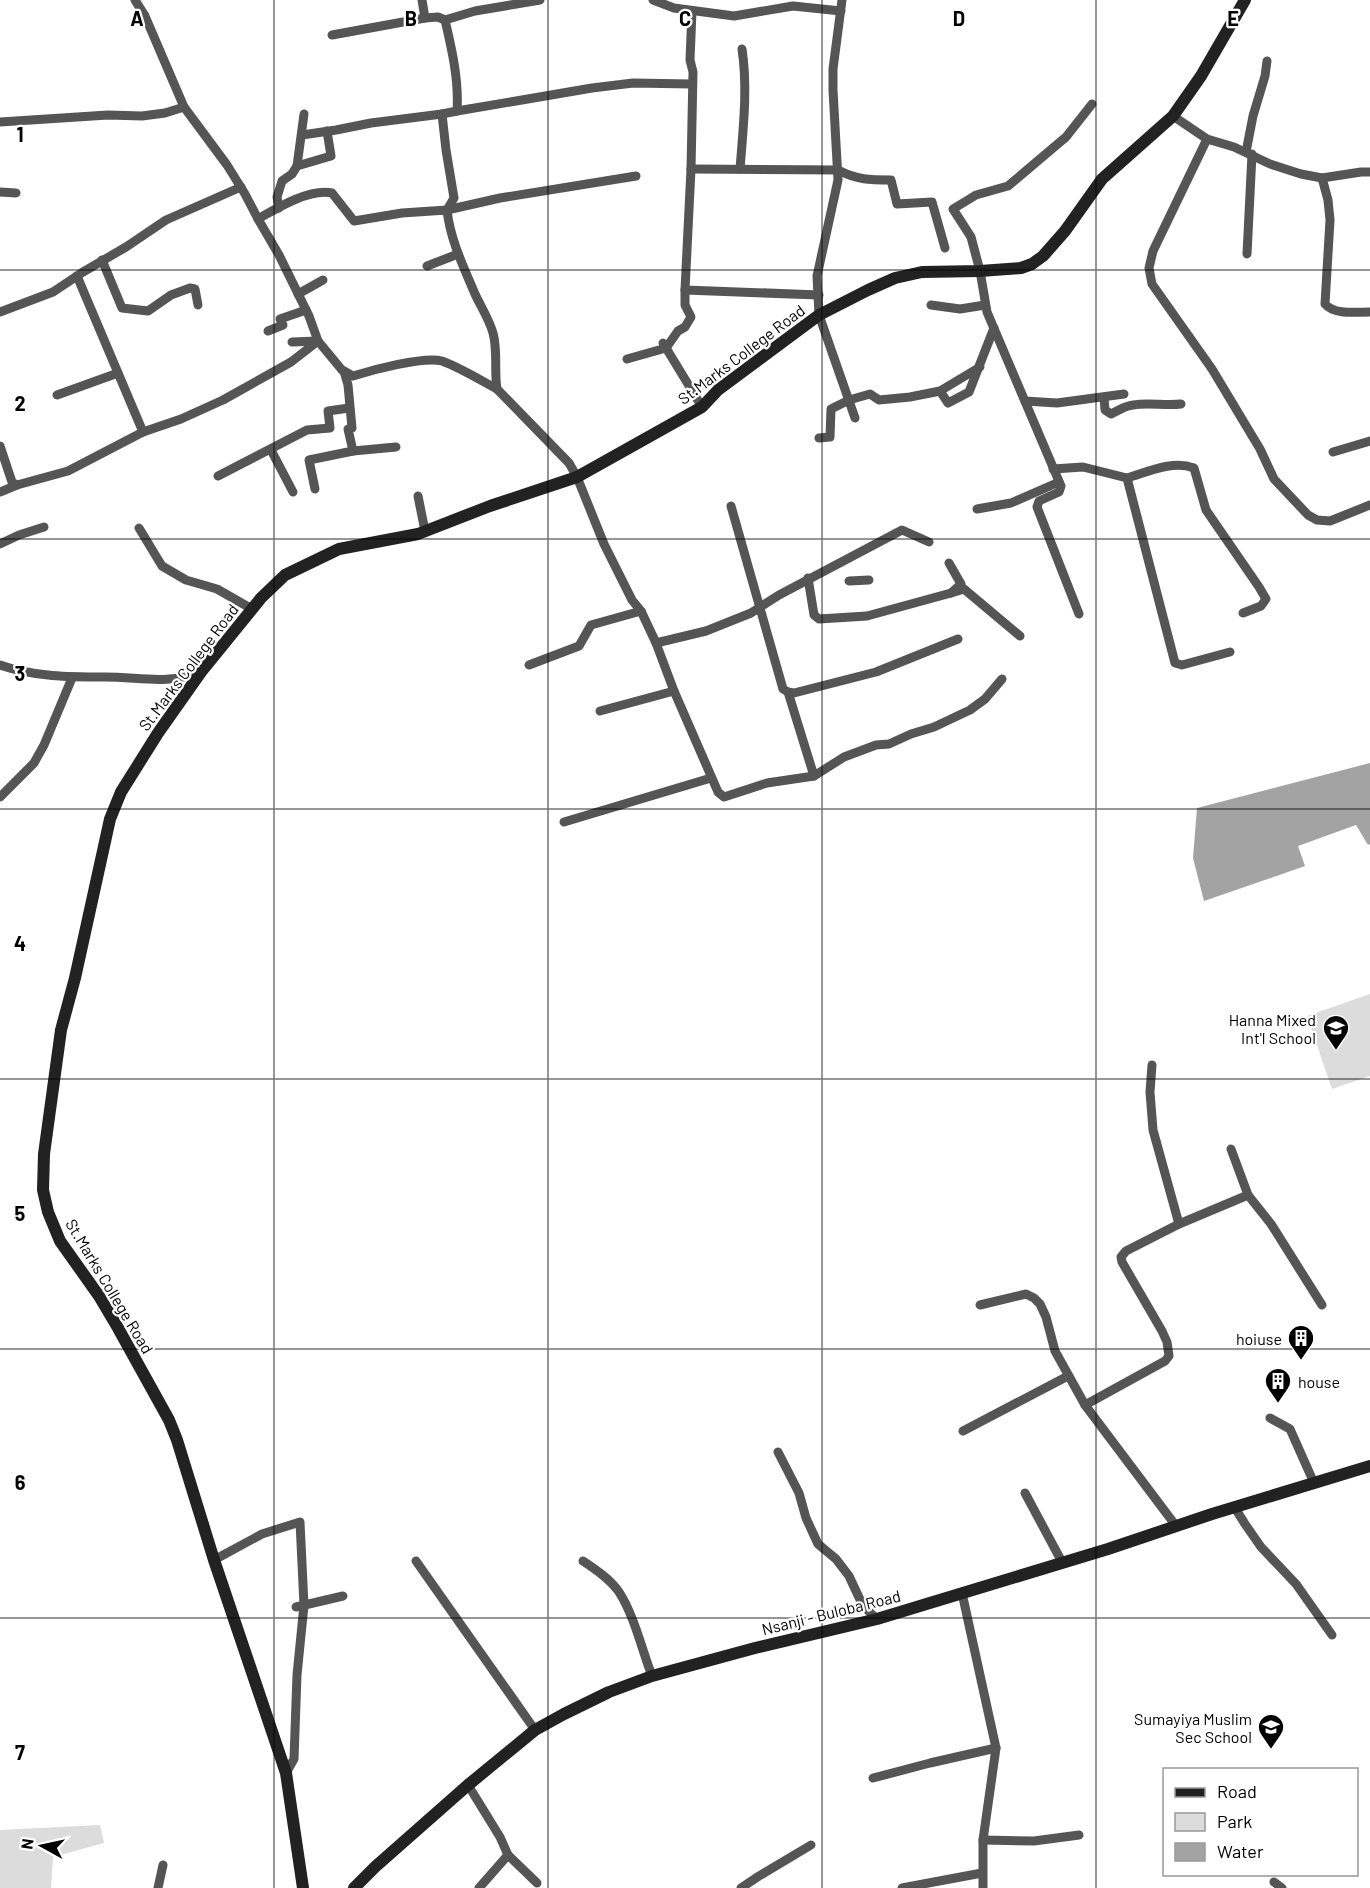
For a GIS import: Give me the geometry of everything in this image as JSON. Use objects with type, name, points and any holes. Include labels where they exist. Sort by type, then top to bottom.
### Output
[{"type":"main road","name":"St.Marks College Road","points":[[303,1888],[286,1773],[214,1560],[177,1440],[169,1420],[104,1304],[60,1241],[48,1212],[43,1190],[44,1154],[61,1030],[75,978],[110,819],[121,792],[158,733],[201,672],[261,598],[285,575],[339,549],[425,531],[577,477],[702,407],[718,390],[819,315],[895,278],[922,272],[980,271],[1021,268],[1032,264],[1043,256],[1065,231],[1102,179],[1173,116],[1202,75],[1245,0]]},
{"type":"main road","name":"Nsanji - Buloba Road","points":[[354,1888],[468,1785],[535,1730],[564,1713],[609,1692],[652,1676],[755,1648],[877,1619],[1370,1466]]},
{"type":"street","points":[[135,0],[145,16],[184,107],[222,157],[241,188],[279,255],[306,310],[318,341],[344,371],[354,376],[380,368],[440,361],[497,389],[569,463],[604,544],[656,643],[711,778],[718,792],[724,797],[766,783],[814,776],[853,754],[876,745],[889,744],[934,727],[970,710],[985,699],[1002,680]]},
{"type":"street","points":[[422,0],[425,18]]},
{"type":"street","points":[[332,35],[425,18],[438,17],[445,20],[475,11],[540,0]]},
{"type":"street","points":[[653,0],[674,8],[734,16],[793,6],[842,11]]},
{"type":"street","points":[[843,0],[833,80],[838,171],[836,196],[817,276],[819,315],[855,418]]},
{"type":"street","points":[[627,359],[664,346],[685,327],[691,317],[685,305],[685,290],[691,169],[692,11]]},
{"type":"street","points":[[445,20],[458,94],[457,111]]},
{"type":"street","points":[[740,169],[745,101],[742,49]]},
{"type":"street","points":[[1247,254],[1249,153],[1253,116],[1267,61]]},
{"type":"street","points":[[302,135],[592,88],[633,83],[692,84]]},
{"type":"street","points":[[1079,614],[1037,507],[1039,501],[1059,492],[1061,486],[985,305],[980,271],[971,237],[953,209],[976,195],[1008,186],[1066,137],[1092,104]]},
{"type":"street","points":[[0,122],[108,115],[142,116],[165,113],[184,107]]},
{"type":"street","points":[[279,208],[277,197],[282,181],[292,174],[297,166],[304,114]]},
{"type":"street","points":[[442,114],[454,198],[447,210],[448,219],[458,254],[475,295],[489,320],[494,336],[497,389]]},
{"type":"street","points":[[1173,116],[1207,139],[1301,174],[1322,178],[1370,172]]},
{"type":"street","points":[[297,166],[331,156],[327,131]]},
{"type":"street","points":[[1207,139],[1153,251],[1149,268],[1152,284],[1212,369],[1260,449],[1274,479],[1308,515],[1317,520],[1330,521],[1370,505]]},
{"type":"street","points":[[691,169],[838,171],[862,180],[891,180],[897,204],[932,202],[945,248]]},
{"type":"street","points":[[258,219],[307,195],[322,191],[332,194],[354,221],[402,213],[447,210],[500,198],[636,176]]},
{"type":"street","points":[[1322,178],[1330,220],[1324,304],[1329,309],[1337,311],[1370,312]]},
{"type":"street","points":[[0,312],[53,292],[166,220],[241,188]]},
{"type":"street","points":[[0,192],[16,193]]},
{"type":"street","points":[[427,266],[458,254]]},
{"type":"street","points":[[102,260],[122,308],[148,311],[171,296],[190,288],[195,289],[198,305]]},
{"type":"street","points":[[77,276],[143,432]]},
{"type":"street","points":[[298,294],[323,280]]},
{"type":"street","points":[[685,290],[819,295]]},
{"type":"street","points":[[931,304],[960,309],[985,305]]},
{"type":"street","points":[[268,331],[283,325],[280,319],[306,310]]},
{"type":"street","points":[[940,391],[948,403],[969,392],[994,328]]},
{"type":"street","points":[[292,342],[318,341]]},
{"type":"street","points":[[0,492],[68,471],[143,432],[181,419],[223,400],[291,362],[318,341]]},
{"type":"street","points":[[664,346],[702,407]]},
{"type":"street","points":[[819,438],[830,437],[831,409],[849,400],[870,394],[879,400],[940,391],[980,368]]},
{"type":"street","points":[[344,371],[348,385],[352,428],[348,429],[353,451]]},
{"type":"street","points":[[57,395],[118,373]]},
{"type":"street","points":[[1024,401],[1056,402],[1124,394]]},
{"type":"street","points":[[1104,398],[1105,410],[1111,414],[1132,405],[1181,404]]},
{"type":"street","points":[[218,476],[307,430],[330,428],[328,411],[349,408]]},
{"type":"street","points":[[1333,452],[1370,441]]},
{"type":"street","points":[[0,446],[12,482],[17,485]]},
{"type":"street","points":[[315,489],[309,460],[353,451],[396,447]]},
{"type":"street","points":[[271,450],[293,492]]},
{"type":"street","points":[[1053,469],[1083,467],[1127,478],[1169,465],[1185,464],[1194,468],[1206,510],[1266,599],[1261,606],[1243,613]]},
{"type":"street","points":[[1127,478],[1175,663],[1182,665],[1230,652]]},
{"type":"street","points":[[977,509],[1011,503],[1059,483]]},
{"type":"street","points":[[418,496],[425,531]]},
{"type":"street","points":[[730,506],[783,689],[788,692],[794,693],[876,672],[958,639]]},
{"type":"street","points":[[0,544],[44,527]]},
{"type":"street","points":[[140,528],[162,566],[186,580],[217,589],[252,609]]},
{"type":"street","points":[[656,643],[706,631],[751,613],[808,578],[902,530],[930,542]]},
{"type":"street","points":[[949,563],[961,584],[951,593]]},
{"type":"street","points":[[808,578],[814,615],[819,619],[867,616],[964,589],[1020,636]]},
{"type":"street","points":[[849,581],[869,580]]},
{"type":"street","points":[[529,665],[579,646],[591,625],[641,611]]},
{"type":"street","points":[[0,665],[72,678],[177,680],[201,672]]},
{"type":"street","points":[[0,797],[23,775],[39,754],[72,678]]},
{"type":"street","points":[[600,711],[674,691]]},
{"type":"street","points":[[788,692],[814,776]]},
{"type":"street","points":[[564,822],[711,778]]},
{"type":"street","points":[[1152,1065],[1150,1092],[1153,1130],[1179,1224]]},
{"type":"street","points":[[1231,1149],[1248,1195],[1271,1224],[1322,1305]]},
{"type":"street","points":[[1085,1405],[1165,1361],[1169,1356],[1167,1342],[1162,1331],[1121,1257],[1126,1251],[1179,1224],[1248,1195]]},
{"type":"street","points":[[980,1305],[1026,1294],[1040,1304],[1053,1345],[1085,1405],[1176,1526]]},
{"type":"street","points":[[963,1431],[1068,1376]]},
{"type":"street","points":[[1270,1418],[1290,1429],[1314,1483]]},
{"type":"street","points":[[778,1452],[799,1493],[806,1518],[818,1544],[836,1559],[849,1576],[863,1606],[877,1619]]},
{"type":"street","points":[[1025,1493],[1062,1562]]},
{"type":"street","points":[[1235,1508],[1261,1547],[1296,1584],[1332,1635]]},
{"type":"street","points":[[214,1560],[262,1534],[300,1522],[300,1606],[294,1759],[286,1773]]},
{"type":"street","points":[[416,1561],[535,1730]]},
{"type":"street","points":[[583,1561],[598,1571],[618,1590],[652,1676]]},
{"type":"street","points":[[962,1593],[996,1748],[983,1840],[983,1888]]},
{"type":"street","points":[[300,1606],[343,1596]]},
{"type":"street","points":[[873,1778],[996,1748]]},
{"type":"street","points":[[468,1785],[500,1837],[508,1855],[537,1883]]},
{"type":"street","points":[[983,1840],[1034,1841],[1079,1835]]},
{"type":"street","points":[[741,1888],[812,1845]]},
{"type":"street","points":[[479,1888],[508,1855]]},
{"type":"street","points":[[158,1888],[163,1865]]},
{"type":"street","points":[[902,1888],[982,1873]]},
{"type":"green space","points":[[1370,994],[1370,1076],[1332,1089],[1307,1016]]},
{"type":"green space","points":[[100,1825],[104,1843],[53,1857],[51,1888],[0,1888],[0,1830]]},
{"type":"water","points":[[1370,763],[1370,844],[1368,845],[1356,825],[1298,846],[1305,866],[1204,901],[1193,858],[1197,808]]},
{"type":"place","name":"Hanna Mixed Int'l School","points":[[1336,1051]]},
{"type":"place","name":"hoiuse","points":[[1301,1361]]},
{"type":"place","name":"house","points":[[1278,1404]]},
{"type":"place","name":"Sumayiya Muslim Sec School","points":[[1271,1750]]}]
